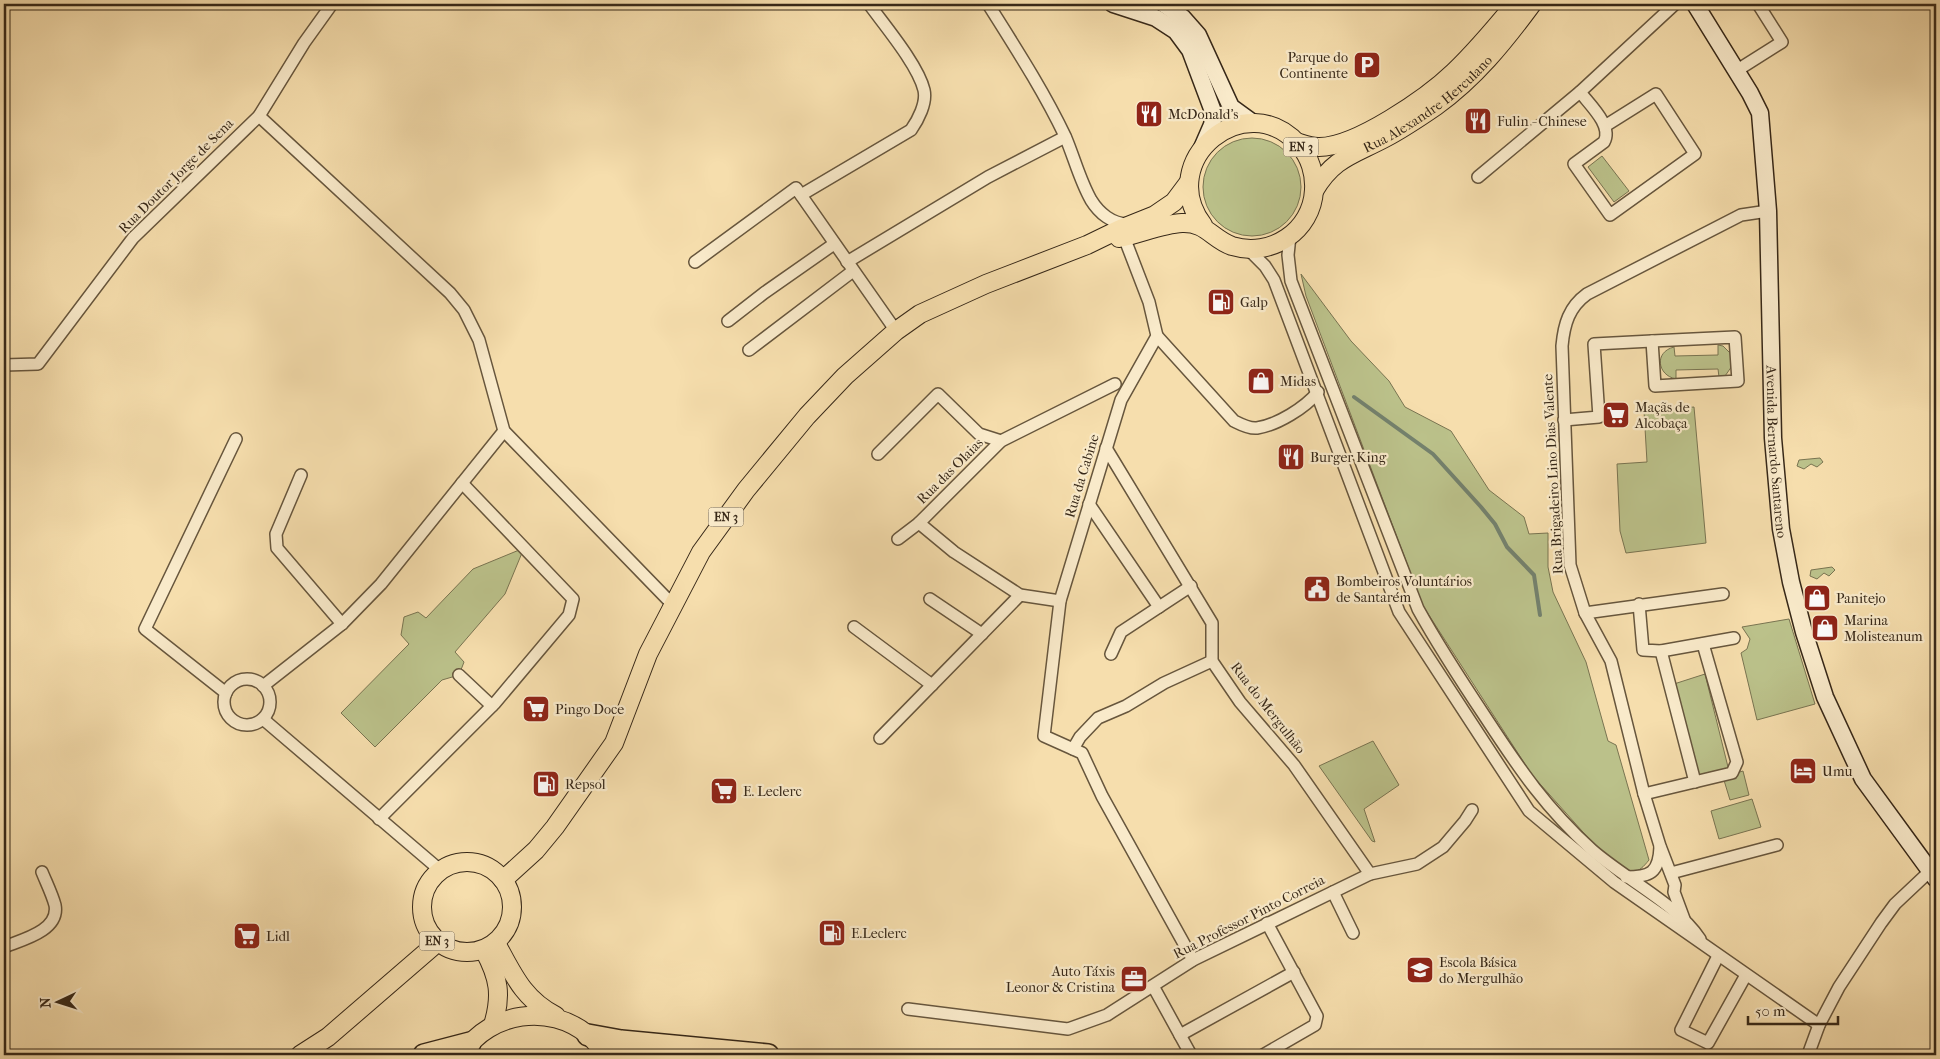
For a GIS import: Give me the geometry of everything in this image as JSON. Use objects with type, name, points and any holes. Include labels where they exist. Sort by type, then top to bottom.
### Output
[{"type":"highway","points":[[588,1035],[620,1041],[768,1055]]},
{"type":"highway","points":[[424,1055],[466,1049]]},
{"type":"main road","points":[[1113,4],[1156,18],[1176,31],[1190,50],[1214,114],[1212,125],[1202,148]]},
{"type":"main road","points":[[1164,4],[1183,18],[1198,35],[1231,107],[1253,123]]},
{"type":"main road","name":"Rua Alexandre Herculano","points":[[1296,142],[1318,147],[1336,145],[1368,132],[1416,102],[1452,74],[1515,4]]},
{"type":"main road","name":"Rua Alexandre Herculano","points":[[1314,192],[1324,174],[1336,163],[1387,137],[1437,105],[1481,68],[1532,4]]},
{"type":"main road","name":"Avenida Bernardo Santareno","points":[[1695,4],[1760,113],[1768,211],[1773,438],[1781,529],[1791,582],[1808,646],[1825,697],[1863,779],[1933,876]]},
{"type":"main road","name":"EN 3","points":[[1253,123],[1277,128],[1296,142],[1310,164],[1314,192],[1307,217],[1290,236],[1268,247],[1248,249],[1222,242],[1203,225],[1192,203],[1189,182],[1193,164],[1202,148],[1212,138],[1224,130],[1253,123]]},
{"type":"main road","name":"EN 3","points":[[503,880],[536,850],[555,827],[614,743],[648,654],[701,552],[752,482],[807,416],[845,376],[896,331],[920,314],[944,302],[1127,231],[1174,202],[1189,182]]},
{"type":"main road","name":"EN 3","points":[[1127,231],[1182,223],[1203,225]]},
{"type":"main road","points":[[440,870],[454,863],[470,862],[485,865],[508,886],[512,901],[512,916],[507,931],[490,946]]},
{"type":"main road","name":"EN 3","points":[[440,870],[430,882],[423,896],[422,912],[425,925],[438,942],[456,952],[471,953],[490,946]]},
{"type":"main road","name":"EN 3","points":[[300,1055],[335,1031],[438,942]]},
{"type":"main road","points":[[490,946],[539,1007],[588,1035],[606,1055]]},
{"type":"main road","points":[[490,946],[498,981],[498,1008],[493,1025]]},
{"type":"main road","points":[[466,1049],[493,1025],[517,1016],[543,1015],[567,1022]]},
{"type":"street","name":"Rua Doutor Jorge de Sena","points":[[4,365],[38,364],[133,238],[259,116],[304,43],[332,4]]},
{"type":"street","points":[[801,195],[911,130],[920,116],[925,91],[911,64],[870,4]]},
{"type":"street","points":[[988,4],[1032,75],[1065,137],[1092,201],[1114,222],[1127,231],[1149,302],[1157,336],[1234,421],[1242,425],[1256,428],[1291,415],[1310,411],[1326,415]]},
{"type":"street","points":[[1478,177],[1580,92],[1675,4]]},
{"type":"street","points":[[1736,71],[1782,42],[1758,4]]},
{"type":"street","points":[[1580,92],[1605,126],[1606,138],[1604,142],[1574,164],[1610,215],[1695,154],[1656,94],[1605,126]]},
{"type":"street","points":[[259,116],[450,293],[464,310],[479,340],[504,431],[673,605]]},
{"type":"street","points":[[749,350],[850,266],[988,177],[1065,137]]},
{"type":"street","points":[[695,262],[796,188],[896,331]]},
{"type":"street","name":"Rua Brigadeiro Lino Dias Valente","points":[[1684,919],[1671,873],[1660,846],[1644,794],[1611,661],[1585,613],[1570,565],[1562,346],[1564,328],[1569,315],[1578,301],[1667,251],[1741,215],[1768,211]]},
{"type":"street","name":"Rua Brigadeiro Lino Dias Valente","points":[[1290,236],[1288,255],[1291,281],[1418,609],[1438,645],[1516,765],[1549,808],[1593,850],[1626,877],[1684,919],[1706,946]]},
{"type":"street","points":[[728,321],[834,244]]},
{"type":"street","name":"Rua Brigadeiro Lino Dias Valente","points":[[1248,249],[1265,266],[1274,280],[1318,392],[1398,612],[1528,811],[1614,882],[1819,1025]]},
{"type":"street","name":"Rua da Cabine","points":[[1073,749],[1044,736],[1060,601],[1106,448],[1125,392],[1157,336]]},
{"type":"street","points":[[1564,420],[1599,417],[1594,344],[1652,341],[1735,337],[1738,381],[1655,386],[1652,341]]},
{"type":"street","name":"Rua das Olaias","points":[[898,539],[919,523],[1001,441],[1115,384]]},
{"type":"street","points":[[1291,415],[1308,404],[1318,392]]},
{"type":"street","points":[[878,454],[938,394],[979,434],[1001,441]]},
{"type":"street","points":[[263,686],[342,624],[381,584],[504,431]]},
{"type":"street","points":[[226,693],[145,629],[236,439]]},
{"type":"street","name":"Rua do Mergulhão","points":[[1106,448],[1212,623],[1212,660],[1240,702],[1294,765],[1370,874]]},
{"type":"street","points":[[301,475],[276,534],[277,548],[342,624]]},
{"type":"street","points":[[380,819],[492,706],[569,615],[573,600],[462,484]]},
{"type":"street","points":[[1089,504],[1159,607]]},
{"type":"street","points":[[919,523],[954,552],[1020,595],[1060,601]]},
{"type":"street","points":[[1111,654],[1122,632],[1191,586]]},
{"type":"street","points":[[1585,613],[1639,604],[1723,594]]},
{"type":"street","points":[[880,738],[1020,595]]},
{"type":"street","points":[[930,599],[982,634]]},
{"type":"street","points":[[1639,604],[1643,650],[1661,651],[1734,638]]},
{"type":"street","points":[[854,627],[932,685]]},
{"type":"street","points":[[1644,794],[1732,773],[1737,762],[1703,644]]},
{"type":"street","points":[[1661,651],[1695,782]]},
{"type":"street","points":[[1193,960],[1102,796],[1082,753],[1073,749],[1080,737],[1098,718],[1126,706],[1164,683],[1212,660]]},
{"type":"street","points":[[459,675],[492,706]]},
{"type":"street","points":[[243,680],[250,680],[263,686],[268,692],[270,706],[263,719],[248,725],[234,720],[226,708],[226,693],[236,682],[243,680]]},
{"type":"street","points":[[263,719],[440,870]]},
{"type":"street","name":"Rua Professor Pinto Correia","points":[[908,1009],[1068,1029],[1107,1015],[1193,960],[1370,874],[1417,864],[1443,847],[1472,810]]},
{"type":"street","points":[[1671,873],[1777,845]]},
{"type":"street","points":[[1626,877],[1650,874],[1658,864],[1660,846]]},
{"type":"street","points":[[4,947],[43,930],[52,921],[55,907],[42,872]]},
{"type":"street","points":[[1808,1055],[1819,1025],[1839,986],[1881,923],[1895,904],[1933,876]]},
{"type":"street","points":[[1333,892],[1353,933]]},
{"type":"street","points":[[1262,1055],[1315,1024],[1317,1016],[1267,923]]},
{"type":"street","points":[[1718,956],[1681,1030],[1708,1043],[1746,975]]},
{"type":"street","points":[[1180,1034],[1294,972]]},
{"type":"street","points":[[1153,986],[1191,1055]]},
{"type":"green space","points":[[1252,138],[1271,141],[1287,152],[1298,168],[1301,187],[1298,206],[1287,222],[1271,233],[1252,236],[1233,233],[1217,222],[1206,206],[1203,187],[1206,168],[1217,152],[1233,141]]},
{"type":"green space","points":[[1602,156],[1629,191],[1614,202],[1588,167]]},
{"type":"green space","points":[[1301,274],[1351,341],[1389,381],[1405,407],[1451,431],[1489,490],[1524,517],[1529,534],[1548,533],[1548,567],[1553,592],[1586,662],[1608,741],[1616,745],[1649,860],[1638,870],[1631,872],[1616,869],[1532,775],[1423,606],[1306,296]]},
{"type":"green space","points":[[1718,345],[1723,346],[1732,355],[1732,366],[1725,376],[1719,377],[1718,369],[1676,370],[1676,379],[1665,373],[1660,363],[1663,354],[1674,347],[1675,356],[1718,355]]},
{"type":"green space","points":[[1694,407],[1706,543],[1626,553],[1620,531],[1617,464],[1647,462],[1644,411]]},
{"type":"green space","points":[[1820,458],[1823,462],[1817,467],[1811,464],[1804,469],[1797,466],[1799,460]]},
{"type":"green space","points":[[524,548],[505,594],[455,652],[464,662],[459,675],[442,680],[375,747],[341,713],[409,644],[401,635],[404,617],[418,612],[426,618],[473,569]]},
{"type":"green space","points":[[1832,567],[1835,570],[1829,576],[1824,573],[1817,579],[1810,576],[1811,570]]},
{"type":"green space","points":[[1789,619],[1815,704],[1757,720],[1741,653],[1747,649],[1750,639],[1742,627]]},
{"type":"green space","points":[[1705,674],[1729,771],[1699,778],[1674,684]]},
{"type":"green space","points":[[1373,741],[1399,785],[1364,809],[1375,842],[1372,841],[1319,766]]},
{"type":"green space","points":[[1743,771],[1749,795],[1730,800],[1723,777]]},
{"type":"green space","points":[[1752,799],[1761,827],[1719,839],[1711,811]]},
{"type":"waterway","points":[[1354,397],[1433,454],[1481,507],[1495,524],[1507,547],[1534,575],[1540,615]]},
{"type":"place","name":"Parque do Continente","points":[[1367,65]]},
{"type":"place","name":"McDonald's","points":[[1149,114]]},
{"type":"place","name":"Fulin - Chinese","points":[[1478,121]]},
{"type":"place","name":"Galp","points":[[1221,302]]},
{"type":"place","name":"Midas","points":[[1261,381]]},
{"type":"place","name":"Maçãs de Alcobaça","points":[[1616,415]]},
{"type":"place","name":"Burger King","points":[[1291,457]]},
{"type":"place","name":"Bombeiros Voluntários de Santarém","points":[[1317,589]]},
{"type":"place","name":"Panitejo","points":[[1817,598]]},
{"type":"place","name":"Marina Molisteanum","points":[[1825,628]]},
{"type":"place","name":"Pingo Doce","points":[[536,709]]},
{"type":"place","name":"Umu","points":[[1803,771]]},
{"type":"place","name":"Repsol","points":[[546,784]]},
{"type":"place","name":"E. Leclerc","points":[[724,791]]},
{"type":"place","name":"E.Leclerc","points":[[832,933]]},
{"type":"place","name":"Lidl","points":[[247,936]]},
{"type":"place","name":"Escola Básica do Mergulhão","points":[[1420,970]]},
{"type":"place","name":"Auto Táxis Leonor & Cristina","points":[[1134,979]]}]
